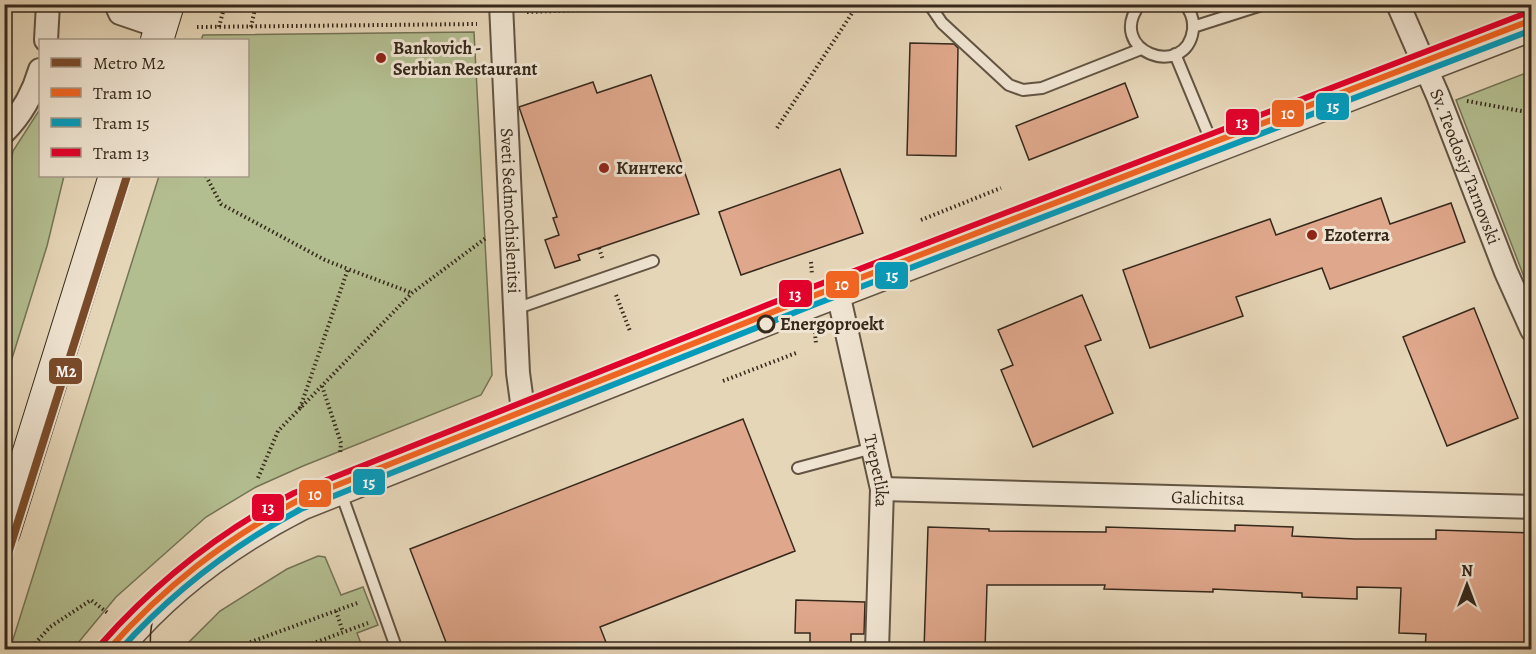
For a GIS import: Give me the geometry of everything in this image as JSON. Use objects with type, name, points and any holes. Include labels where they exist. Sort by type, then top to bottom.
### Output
[{"type":"main road","points":[[4,532],[115,177]]},
{"type":"street","points":[[46,39],[48,4]]},
{"type":"street","points":[[116,4],[120,13],[162,24]]},
{"type":"street","name":"Sv. Teodosiy Tarnovski","points":[[1398,4],[1438,96],[1506,272],[1532,330]]},
{"type":"street","name":"Sveti Sedmochislenitsi","points":[[501,14],[518,373],[524,417]]},
{"type":"street","points":[[117,650],[175,590],[231,546],[302,506],[838,293],[1532,27]]},
{"type":"street","points":[[4,132],[19,116],[36,85],[39,74]]},
{"type":"street","name":"Trepetlika","points":[[838,293],[882,489],[877,650]]},
{"type":"street","name":"Galichitsa","points":[[882,489],[1532,507]]},
{"type":"lane","points":[[929,4],[942,23],[1009,85],[1023,90],[1042,88],[1141,49]]},
{"type":"lane","points":[[1140,4],[1131,21],[1131,31],[1141,49],[1150,55],[1160,57],[1175,54],[1187,45],[1192,36],[1192,16],[1184,4]]},
{"type":"lane","points":[[1193,27],[1265,4]]},
{"type":"lane","points":[[1175,54],[1214,149]]},
{"type":"lane","points":[[515,309],[653,261]]},
{"type":"lane","points":[[798,468],[873,448]]},
{"type":"lane","points":[[340,490],[397,650]]},
{"type":"path","points":[[219,27],[225,4]]},
{"type":"path","points":[[251,27],[256,4]]},
{"type":"path","points":[[558,10],[584,10],[584,4]]},
{"type":"path","points":[[777,128],[858,4]]},
{"type":"path","points":[[197,27],[251,27],[501,14]]},
{"type":"path","points":[[1438,96],[1532,113]]},
{"type":"path","points":[[207,177],[221,204],[325,260],[412,293]]},
{"type":"path","points":[[921,220],[1000,188]]},
{"type":"path","points":[[258,478],[278,431],[412,293],[510,220]]},
{"type":"path","points":[[811,262],[812,275]]},
{"type":"path","points":[[298,411],[348,269]]},
{"type":"path","points":[[815,331],[816,345]]},
{"type":"path","points":[[723,381],[796,353]]},
{"type":"path","points":[[322,386],[341,443],[340,454]]},
{"type":"path","points":[[229,650],[378,596]]},
{"type":"path","points":[[30,650],[50,627],[90,600],[109,614]]},
{"type":"path","points":[[336,611],[343,632]]},
{"type":"path","points":[[295,650],[385,617]]},
{"type":"green space","points":[[474,32],[492,375],[481,395],[303,466],[256,487],[206,517],[116,597],[73,649],[10,649],[159,177],[249,177],[249,39],[201,39],[203,35]]},
{"type":"green space","points":[[1531,71],[1531,295],[1456,100]]},
{"type":"green space","points":[[39,111],[39,177],[64,177],[47,246],[5,381],[5,195],[13,151]]},
{"type":"green space","points":[[318,556],[325,557],[341,595],[363,587],[378,625],[357,633],[363,649],[182,649],[220,611],[287,569]]},
{"type":"building","points":[[910,43],[954,44],[958,48],[956,156],[907,155]]},
{"type":"building","points":[[651,75],[699,214],[578,255],[580,260],[555,268],[545,240],[559,235],[553,218],[557,217],[519,107],[593,82],[597,93]]},
{"type":"building","points":[[1125,83],[1138,117],[1029,160],[1016,126]]},
{"type":"building","points":[[840,169],[863,233],[741,275],[719,212]]},
{"type":"building","points":[[1381,198],[1390,224],[1451,203],[1465,242],[1330,289],[1322,268],[1236,297],[1243,316],[1150,348],[1123,270],[1270,219],[1276,235]]},
{"type":"building","points":[[1082,295],[1101,340],[1085,346],[1113,413],[1033,447],[1001,370],[1013,365],[998,330]]},
{"type":"building","points":[[1474,308],[1518,418],[1447,446],[1403,337]]},
{"type":"building","points":[[743,419],[795,551],[600,627],[609,650],[449,650],[410,549]]},
{"type":"building","points":[[1235,525],[1293,527],[1292,536],[1355,539],[1436,539],[1436,530],[1532,533],[1532,650],[1425,650],[1426,634],[1399,633],[1401,588],[1357,587],[1357,599],[1302,597],[1302,593],[1213,589],[1213,592],[1104,589],[1105,585],[987,585],[985,650],[924,650],[928,527],[989,529],[989,531],[1106,532],[1106,527],[1235,531]]},
{"type":"building","points":[[796,600],[865,602],[864,634],[851,634],[851,650],[810,650],[810,633],[795,633]]},
{"type":"tram line","name":"13","points":[[101,644],[144,599],[190,559],[240,524],[294,493],[810,288],[1529,12]]},
{"type":"tram line","name":"10","points":[[108,650],[151,605],[196,566],[244,532],[297,501],[813,296],[1532,20]]},
{"type":"tram line","name":"15","points":[[120,650],[161,608],[204,571],[251,538],[301,509],[816,304],[1532,30]]},
{"type":"tram line","points":[[151,650],[154,617],[159,602],[168,587]]},
{"type":"metro line","name":"M2","points":[[4,566],[127,177]]},
{"type":"place","name":"Bankovich - Serbian Restaurant","points":[[381,58]]},
{"type":"place","name":"Кинтекс","points":[[604,168]]},
{"type":"place","name":"Ezoterra","points":[[1312,235]]},
{"type":"place","name":"Energoproekt","points":[[766,324]]}]
